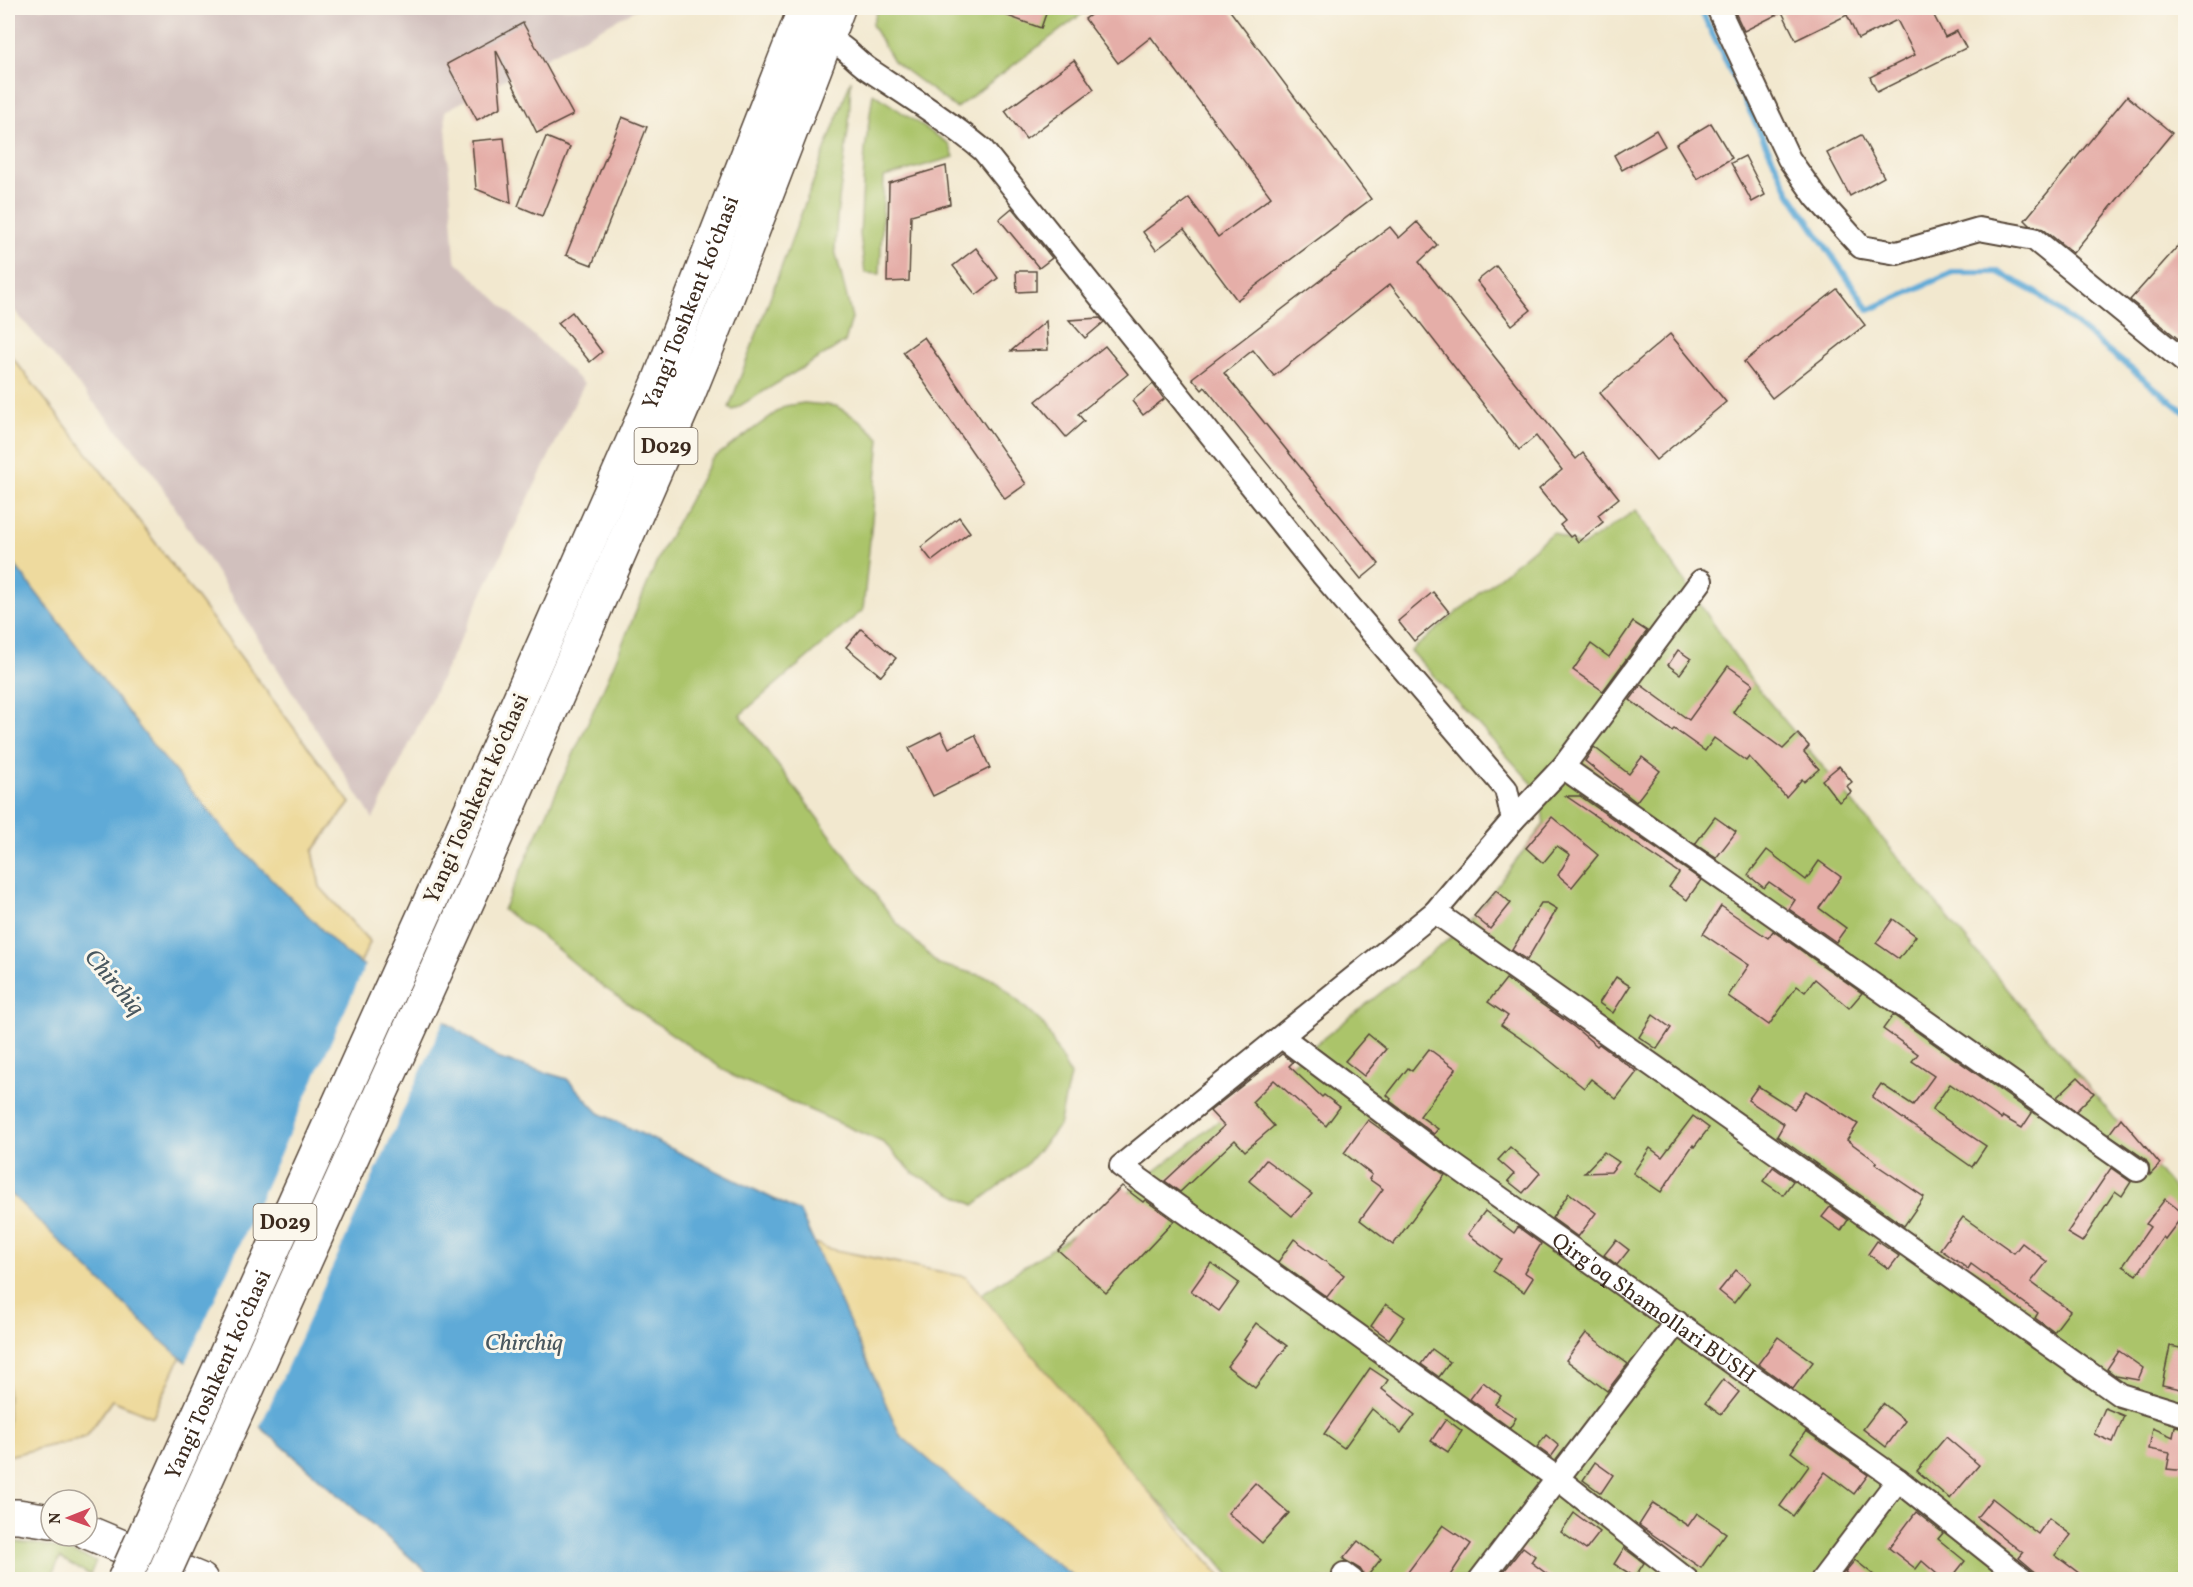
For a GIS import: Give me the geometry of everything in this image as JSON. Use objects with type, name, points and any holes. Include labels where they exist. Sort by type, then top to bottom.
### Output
[{"type":"highway","name":"Yangi Toshkent ko‘chasi","points":[[123,1580],[447,864],[657,384],[805,8]]},
{"type":"highway","name":"Yangi Toshkent ko‘chasi","points":[[161,1580],[478,878],[686,400],[742,261],[838,8]]},
{"type":"highway","points":[[8,1516],[39,1520]]},
{"type":"highway","points":[[99,1537],[201,1580]]},
{"type":"street","points":[[1718,8],[1789,159],[1816,197],[1861,247],[1897,253],[1979,229],[2034,239],[2186,363]]},
{"type":"street","points":[[826,39],[840,44],[865,67],[953,126],[983,150],[1322,574],[1506,789],[1513,820]]},
{"type":"street","points":[[1687,1580],[1557,1478],[1121,1166],[1435,912],[1513,820],[1563,766],[1701,581]]},
{"type":"street","points":[[1563,766],[2137,1170]]},
{"type":"street","points":[[1435,912],[2120,1395],[2186,1415]]},
{"type":"street","name":"Qirg'oq Shamollari BUSH","points":[[1282,1037],[1438,1154],[1898,1480],[2024,1580]]},
{"type":"street","points":[[1480,1580],[1677,1322]]},
{"type":"street","points":[[1822,1580],[1898,1480]]},
{"type":"shaded area","points":[[8,8],[639,8],[445,111],[455,260],[584,384],[373,819],[150,468],[8,303]]},
{"type":"green space","points":[[878,8],[1090,8],[956,108],[893,61],[872,25]]},
{"type":"green space","points":[[851,80],[849,123],[837,215],[835,250],[852,318],[845,342],[733,410],[729,408]]},
{"type":"green space","points":[[873,93],[949,144],[954,157],[884,177],[880,274],[865,273],[860,234],[865,150]]},
{"type":"green space","points":[[804,403],[836,406],[861,421],[880,439],[863,610],[740,715],[895,921],[938,964],[994,979],[1044,1025],[1070,1075],[1059,1126],[1025,1166],[974,1205],[913,1173],[884,1143],[733,1076],[602,986],[540,935],[503,910],[608,678],[660,554],[711,460],[785,406]]},
{"type":"green space","points":[[1636,510],[1755,685],[2185,1203],[2185,1579],[1233,1579],[1211,1553],[961,1307],[1078,1232],[1468,924],[1544,824],[1539,791],[1411,651],[1553,532],[1581,547]]},
{"type":"green space","points":[[8,1542],[39,1544],[39,1548],[56,1548],[96,1561],[90,1575],[60,1558],[50,1579],[8,1579]]},
{"type":"sand","points":[[8,352],[113,486],[350,803],[313,851],[320,887],[370,942],[153,1417],[112,1400],[86,1437],[8,1456]]},
{"type":"sand","points":[[556,1123],[826,1248],[966,1277],[1223,1579],[428,1580]]},
{"type":"water","name":"Chirchiq","points":[[8,556],[156,749],[236,843],[344,952],[500,1059],[567,1079],[599,1113],[800,1212],[900,1435],[1019,1538],[1078,1579],[435,1579],[164,1343],[8,1191]]},
{"type":"pier","points":[[366,964],[445,1018],[259,1429],[185,1365]]},
{"type":"building","points":[[991,8],[1048,8],[1041,28],[991,10]]},
{"type":"building","points":[[1100,8],[1228,8],[1371,199],[1237,300],[1184,229],[1156,250],[1143,232],[1189,198],[1218,237],[1271,197],[1151,37],[1118,63],[1085,19]]},
{"type":"building","points":[[1733,8],[1930,8],[1945,37],[1957,31],[1966,48],[1877,92],[1870,77],[1915,55],[1897,20],[1858,39],[1847,15],[1796,40],[1782,12],[1744,31]]},
{"type":"building","points":[[523,23],[573,115],[537,133],[496,50],[501,107],[477,120],[447,64]]},
{"type":"building","points":[[1074,60],[1094,89],[1026,139],[1005,111]]},
{"type":"building","points":[[2127,96],[2172,133],[2073,253],[2043,229],[2030,225],[2025,220]]},
{"type":"building","points":[[622,117],[647,127],[592,265],[566,255]]},
{"type":"building","points":[[1711,123],[1732,158],[1697,179],[1676,144]]},
{"type":"building","points":[[1656,130],[1665,146],[1622,170],[1614,155]]},
{"type":"building","points":[[1861,135],[1884,177],[1850,196],[1827,153]]},
{"type":"building","points":[[546,137],[570,147],[542,216],[518,206]]},
{"type":"building","points":[[504,138],[511,203],[476,189],[472,141]]},
{"type":"building","points":[[1745,156],[1765,195],[1752,202],[1731,163]]},
{"type":"building","points":[[946,166],[950,204],[911,215],[909,281],[887,282],[889,183]]},
{"type":"building","points":[[1012,208],[1052,258],[1039,268],[999,219]]},
{"type":"building","points":[[1417,222],[1437,245],[1419,262],[1576,459],[1583,453],[1619,498],[1598,515],[1603,522],[1578,542],[1573,535],[1570,537],[1560,525],[1565,521],[1539,489],[1562,470],[1536,436],[1519,450],[1390,284],[1274,376],[1253,350],[1224,373],[1379,564],[1361,579],[1205,387],[1202,390],[1192,378],[1390,227],[1399,238]]},
{"type":"building","points":[[2186,237],[2186,345],[2130,300]]},
{"type":"building","points":[[976,248],[998,278],[976,295],[953,266]]},
{"type":"building","points":[[1496,266],[1531,310],[1512,325],[1477,281]]},
{"type":"building","points":[[1016,271],[1036,271],[1036,291],[1017,292]]},
{"type":"building","points":[[1837,289],[1865,325],[1772,398],[1744,362]]},
{"type":"building","points":[[572,312],[602,352],[590,362],[558,323]]},
{"type":"building","points":[[1100,318],[1104,322],[1085,338],[1069,320]]},
{"type":"building","points":[[1046,321],[1048,350],[1011,351]]},
{"type":"building","points":[[1670,334],[1726,402],[1656,460],[1600,393]]},
{"type":"building","points":[[924,337],[1026,484],[1005,499],[903,352]]},
{"type":"building","points":[[1105,346],[1128,374],[1078,414],[1084,421],[1066,437],[1036,401]]},
{"type":"building","points":[[1153,384],[1164,399],[1143,415],[1132,401]]},
{"type":"building","points":[[959,517],[970,532],[932,561],[921,547]]},
{"type":"building","points":[[1433,592],[1449,612],[1414,641],[1398,621]]},
{"type":"building","points":[[1633,622],[1647,631],[1603,691],[1573,670],[1591,644],[1609,657]]},
{"type":"building","points":[[861,629],[896,658],[881,676],[846,647]]},
{"type":"building","points":[[1678,650],[1691,659],[1680,674],[1668,665]]},
{"type":"building","points":[[1728,666],[1753,684],[1733,712],[1783,749],[1798,734],[1809,746],[1804,752],[1819,769],[1804,782],[1802,779],[1786,797],[1749,757],[1746,761],[1714,738],[1705,751],[1674,729],[1672,731],[1630,700],[1641,685],[1689,720]]},
{"type":"building","points":[[941,732],[949,748],[975,735],[990,768],[933,796],[909,748]]},
{"type":"building","points":[[1594,747],[1629,774],[1642,757],[1660,771],[1636,802],[1585,761]]},
{"type":"building","points":[[1839,766],[1852,782],[1847,786],[1851,792],[1839,802],[1822,780]]},
{"type":"building","points":[[1566,796],[1580,796],[1701,880],[1687,900],[1669,887],[1679,873]]},
{"type":"building","points":[[1552,817],[1598,855],[1572,887],[1558,875],[1570,855],[1557,846],[1543,863],[1526,848]]},
{"type":"building","points":[[1715,817],[1736,832],[1716,858],[1695,844]]},
{"type":"building","points":[[1767,850],[1806,880],[1819,861],[1841,877],[1819,908],[1846,928],[1836,942],[1789,909],[1795,900],[1769,882],[1764,888],[1748,875]]},
{"type":"building","points":[[1496,890],[1511,903],[1490,929],[1474,916]]},
{"type":"building","points":[[1541,903],[1547,903],[1557,909],[1527,960],[1512,950]]},
{"type":"building","points":[[1721,906],[1768,938],[1773,931],[1862,993],[1849,1008],[1815,979],[1805,992],[1797,986],[1769,1025],[1728,996],[1749,965],[1703,934]]},
{"type":"building","points":[[1893,919],[1916,936],[1899,959],[1876,943]]},
{"type":"building","points":[[1616,977],[1630,986],[1613,1013],[1599,1003]]},
{"type":"building","points":[[1506,979],[1597,1046],[1599,1044],[1637,1072],[1616,1099],[1591,1079],[1584,1088],[1533,1047],[1501,1025],[1508,1016],[1488,1002]]},
{"type":"building","points":[[1653,1015],[1671,1028],[1657,1049],[1639,1037]]},
{"type":"building","points":[[1893,1015],[2032,1113],[2022,1128],[2003,1117],[2001,1119],[1950,1084],[1932,1110],[1986,1146],[1972,1167],[1872,1097],[1881,1084],[1913,1105],[1934,1076],[1912,1061],[1918,1054],[1883,1029]]},
{"type":"building","points":[[1368,1034],[1386,1049],[1364,1076],[1345,1061]]},
{"type":"building","points":[[1429,1049],[1456,1069],[1420,1116],[1438,1129],[1434,1134],[1390,1101],[1387,1095],[1408,1068],[1412,1071]]},
{"type":"building","points":[[1282,1054],[1293,1062],[1289,1066],[1322,1097],[1324,1095],[1340,1107],[1326,1126],[1274,1080],[1252,1102],[1274,1126],[1245,1151],[1235,1140],[1180,1192],[1165,1181],[1224,1126],[1210,1111]]},
{"type":"building","points":[[2078,1077],[2094,1093],[2076,1111],[2057,1097]]},
{"type":"building","points":[[1758,1086],[1794,1109],[1806,1091],[1858,1124],[1847,1140],[1877,1162],[1875,1164],[1924,1197],[1904,1226],[1777,1136],[1784,1124],[1748,1100]]},
{"type":"building","points":[[1693,1116],[1709,1128],[1694,1147],[1693,1145],[1661,1192],[1633,1173],[1650,1148],[1662,1157]]},
{"type":"building","points":[[2121,1118],[2160,1164],[2150,1175],[2149,1165],[2145,1159],[2109,1134]]},
{"type":"building","points":[[1368,1120],[1445,1175],[1393,1245],[1360,1220],[1383,1189],[1369,1179],[1372,1175],[1344,1153]]},
{"type":"building","points":[[1510,1147],[1540,1173],[1523,1193],[1508,1181],[1514,1174],[1498,1160]]},
{"type":"building","points":[[1604,1152],[1619,1162],[1611,1172],[1584,1173]]},
{"type":"building","points":[[1266,1160],[1312,1194],[1292,1216],[1249,1181]]},
{"type":"building","points":[[1773,1167],[1793,1181],[1783,1195],[1763,1181]]},
{"type":"building","points":[[2111,1168],[2131,1182],[2122,1196],[2115,1191],[2082,1242],[2067,1233]]},
{"type":"building","points":[[1122,1186],[1174,1221],[1106,1293],[1058,1250]]},
{"type":"building","points":[[1569,1193],[1596,1213],[1578,1237],[1552,1218]]},
{"type":"building","points":[[2165,1199],[2184,1214],[2165,1239],[2163,1237],[2137,1275],[2123,1266],[2150,1227],[2146,1224]]},
{"type":"building","points":[[1830,1207],[1848,1220],[1841,1231],[1822,1217]]},
{"type":"building","points":[[1485,1211],[1514,1233],[1518,1227],[1541,1244],[1524,1272],[1533,1278],[1524,1292],[1493,1271],[1501,1259],[1468,1234]]},
{"type":"building","points":[[1963,1217],[2014,1253],[2022,1243],[2047,1262],[2031,1282],[2070,1311],[2054,1332],[2035,1318],[2038,1313],[1971,1264],[1968,1269],[1940,1249]]},
{"type":"building","points":[[1294,1239],[1344,1275],[1327,1297],[1278,1262]]},
{"type":"building","points":[[1616,1240],[1629,1250],[1617,1265],[1604,1255]]},
{"type":"building","points":[[1877,1241],[1899,1256],[1889,1269],[1868,1254]]},
{"type":"building","points":[[1211,1263],[1239,1283],[1219,1311],[1191,1291]]},
{"type":"building","points":[[1736,1270],[1750,1282],[1734,1303],[1719,1291]]},
{"type":"building","points":[[1386,1304],[1405,1317],[1389,1339],[1371,1326]]},
{"type":"building","points":[[1256,1323],[1287,1346],[1255,1388],[1227,1366]]},
{"type":"building","points":[[1586,1333],[1628,1364],[1607,1391],[1566,1360]]},
{"type":"building","points":[[1778,1337],[1813,1362],[1793,1389],[1758,1364]]},
{"type":"building","points":[[2170,1346],[2186,1349],[2186,1390],[2162,1385]]},
{"type":"building","points":[[1432,1349],[1450,1362],[1439,1377],[1421,1364]]},
{"type":"building","points":[[2119,1351],[2143,1368],[2138,1380],[2116,1376],[2107,1369]]},
{"type":"building","points":[[1370,1368],[1388,1380],[1382,1389],[1415,1415],[1401,1433],[1372,1409],[1344,1448],[1324,1434]]},
{"type":"building","points":[[1723,1379],[1739,1392],[1721,1415],[1705,1403]]},
{"type":"building","points":[[1483,1382],[1501,1396],[1495,1404],[1516,1418],[1510,1428],[1470,1399]]},
{"type":"building","points":[[1883,1403],[1905,1421],[1886,1447],[1863,1429]]},
{"type":"building","points":[[2105,1408],[2124,1416],[2113,1442],[2094,1434]]},
{"type":"building","points":[[1446,1419],[1462,1431],[1448,1452],[1431,1441]]},
{"type":"building","points":[[2175,1426],[2186,1428],[2186,1471],[2167,1469],[2170,1453],[2149,1449],[2153,1428],[2173,1437]]},
{"type":"building","points":[[1806,1431],[1868,1475],[1854,1494],[1825,1472],[1793,1516],[1780,1506],[1809,1466],[1791,1452]]},
{"type":"building","points":[[1546,1435],[1559,1446],[1551,1457],[1537,1447]]},
{"type":"building","points":[[1946,1437],[1979,1465],[1950,1499],[1917,1471]]},
{"type":"building","points":[[1595,1462],[1613,1475],[1601,1493],[1583,1480]]},
{"type":"building","points":[[1255,1483],[1289,1513],[1262,1543],[1228,1513]]},
{"type":"building","points":[[1992,1498],[2038,1534],[2049,1518],[2071,1535],[2055,1555],[2088,1580],[2045,1580],[2019,1558],[2023,1553],[1977,1517]]},
{"type":"building","points":[[1653,1503],[1688,1526],[1697,1513],[1726,1533],[1701,1568],[1639,1525]]},
{"type":"building","points":[[1916,1512],[1943,1533],[1938,1539],[1965,1561],[1950,1580],[1944,1580],[1922,1561],[1916,1569],[1889,1548]]},
{"type":"building","points":[[1574,1513],[1600,1532],[1586,1550],[1561,1532]]},
{"type":"building","points":[[1443,1525],[1471,1544],[1447,1580],[1402,1580]]},
{"type":"building","points":[[1358,1541],[1381,1559],[1366,1578],[1360,1569],[1343,1559]]},
{"type":"building","points":[[1523,1547],[1535,1556],[1531,1562],[1555,1580],[1497,1580]]},
{"type":"building","points":[[1624,1548],[1644,1563],[1635,1577],[1614,1564]]},
{"type":"building","points":[[1855,1560],[1880,1580],[1854,1580],[1845,1572]]},
{"type":"waterway","points":[[1700,8],[1790,194],[1869,310],[1953,272],[1998,272],[2037,293],[2186,413]]}]
